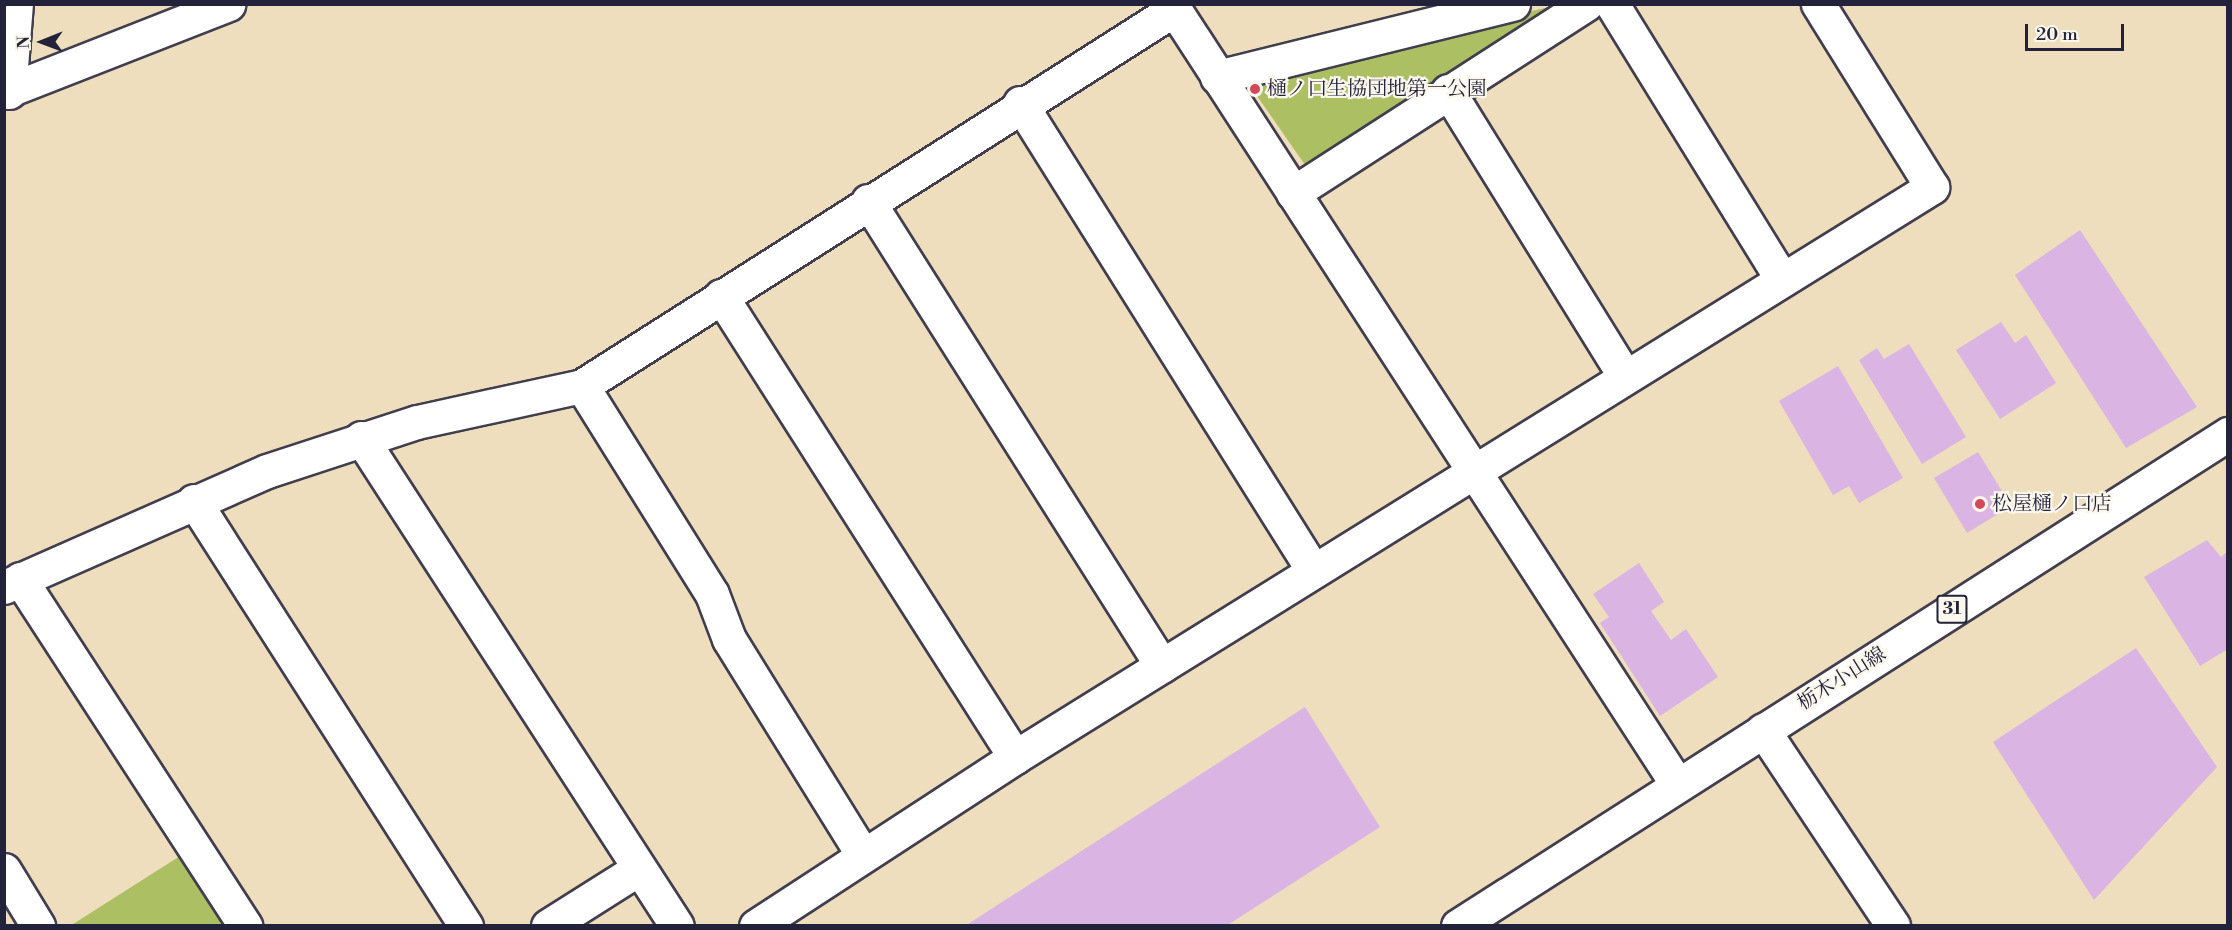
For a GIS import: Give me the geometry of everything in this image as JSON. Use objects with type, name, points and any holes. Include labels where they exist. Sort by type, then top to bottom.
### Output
[{"type":"street","points":[[16,4],[7,92],[228,4]]},
{"type":"street","points":[[1217,77],[1513,4]]},
{"type":"street","points":[[1293,193],[1586,4]]},
{"type":"street","points":[[1612,4],[1782,279]]},
{"type":"street","points":[[756,926],[1015,757],[1472,473],[1625,375],[1932,187],[1818,4]]},
{"type":"street","points":[[245,926],[13,583],[194,501],[361,438],[417,422],[582,386],[1172,7],[1472,473],[1677,784]]},
{"type":"street","points":[[1448,91],[1625,375]]},
{"type":"street","points":[[1020,104],[1313,570]]},
{"type":"street","points":[[868,201],[1162,666]]},
{"type":"street","points":[[722,297],[1015,757]]},
{"type":"street","points":[[582,386],[712,594],[729,639],[863,855]]},
{"type":"street","name":"栃木小山線","points":[[1458,926],[2228,434]]},
{"type":"street","points":[[361,438],[676,926]]},
{"type":"street","points":[[194,501],[466,926]]},
{"type":"street","points":[[1762,730],[1893,926]]},
{"type":"street","points":[[548,926],[638,869]]},
{"type":"street","points":[[4,870],[38,926]]},
{"type":"green space","points":[[1557,5],[1571,5],[1305,165],[1246,80]]},
{"type":"green space","points":[[180,856],[226,925],[70,926]]},
{"type":"building","points":[[2080,230],[2197,407],[2126,448],[2015,275]]},
{"type":"building","points":[[2001,322],[2015,343],[2026,335],[2056,383],[2000,419],[1956,350]]},
{"type":"building","points":[[1909,344],[1966,437],[1922,464],[1859,360],[1877,348],[1884,359]]},
{"type":"building","points":[[1838,366],[1903,478],[1859,503],[1849,486],[1833,495],[1779,401]]},
{"type":"building","points":[[1978,452],[2011,506],[1967,533],[1934,478]]},
{"type":"building","points":[[2207,540],[2221,557],[2228,551],[2228,649],[2200,666],[2144,577]]},
{"type":"building","points":[[1639,563],[1664,602],[1651,611],[1671,640],[1686,629],[1718,677],[1660,716],[1600,623],[1609,617],[1593,594]]},
{"type":"building","points":[[2136,648],[2217,767],[2094,900],[1993,742]]},
{"type":"building","points":[[1305,707],[1380,827],[1226,926],[965,926]]},
{"type":"place","name":"樋ノ口生協団地第一公園","points":[[1255,89]]},
{"type":"place","name":"松屋樋ノ口店","points":[[1980,504]]}]
